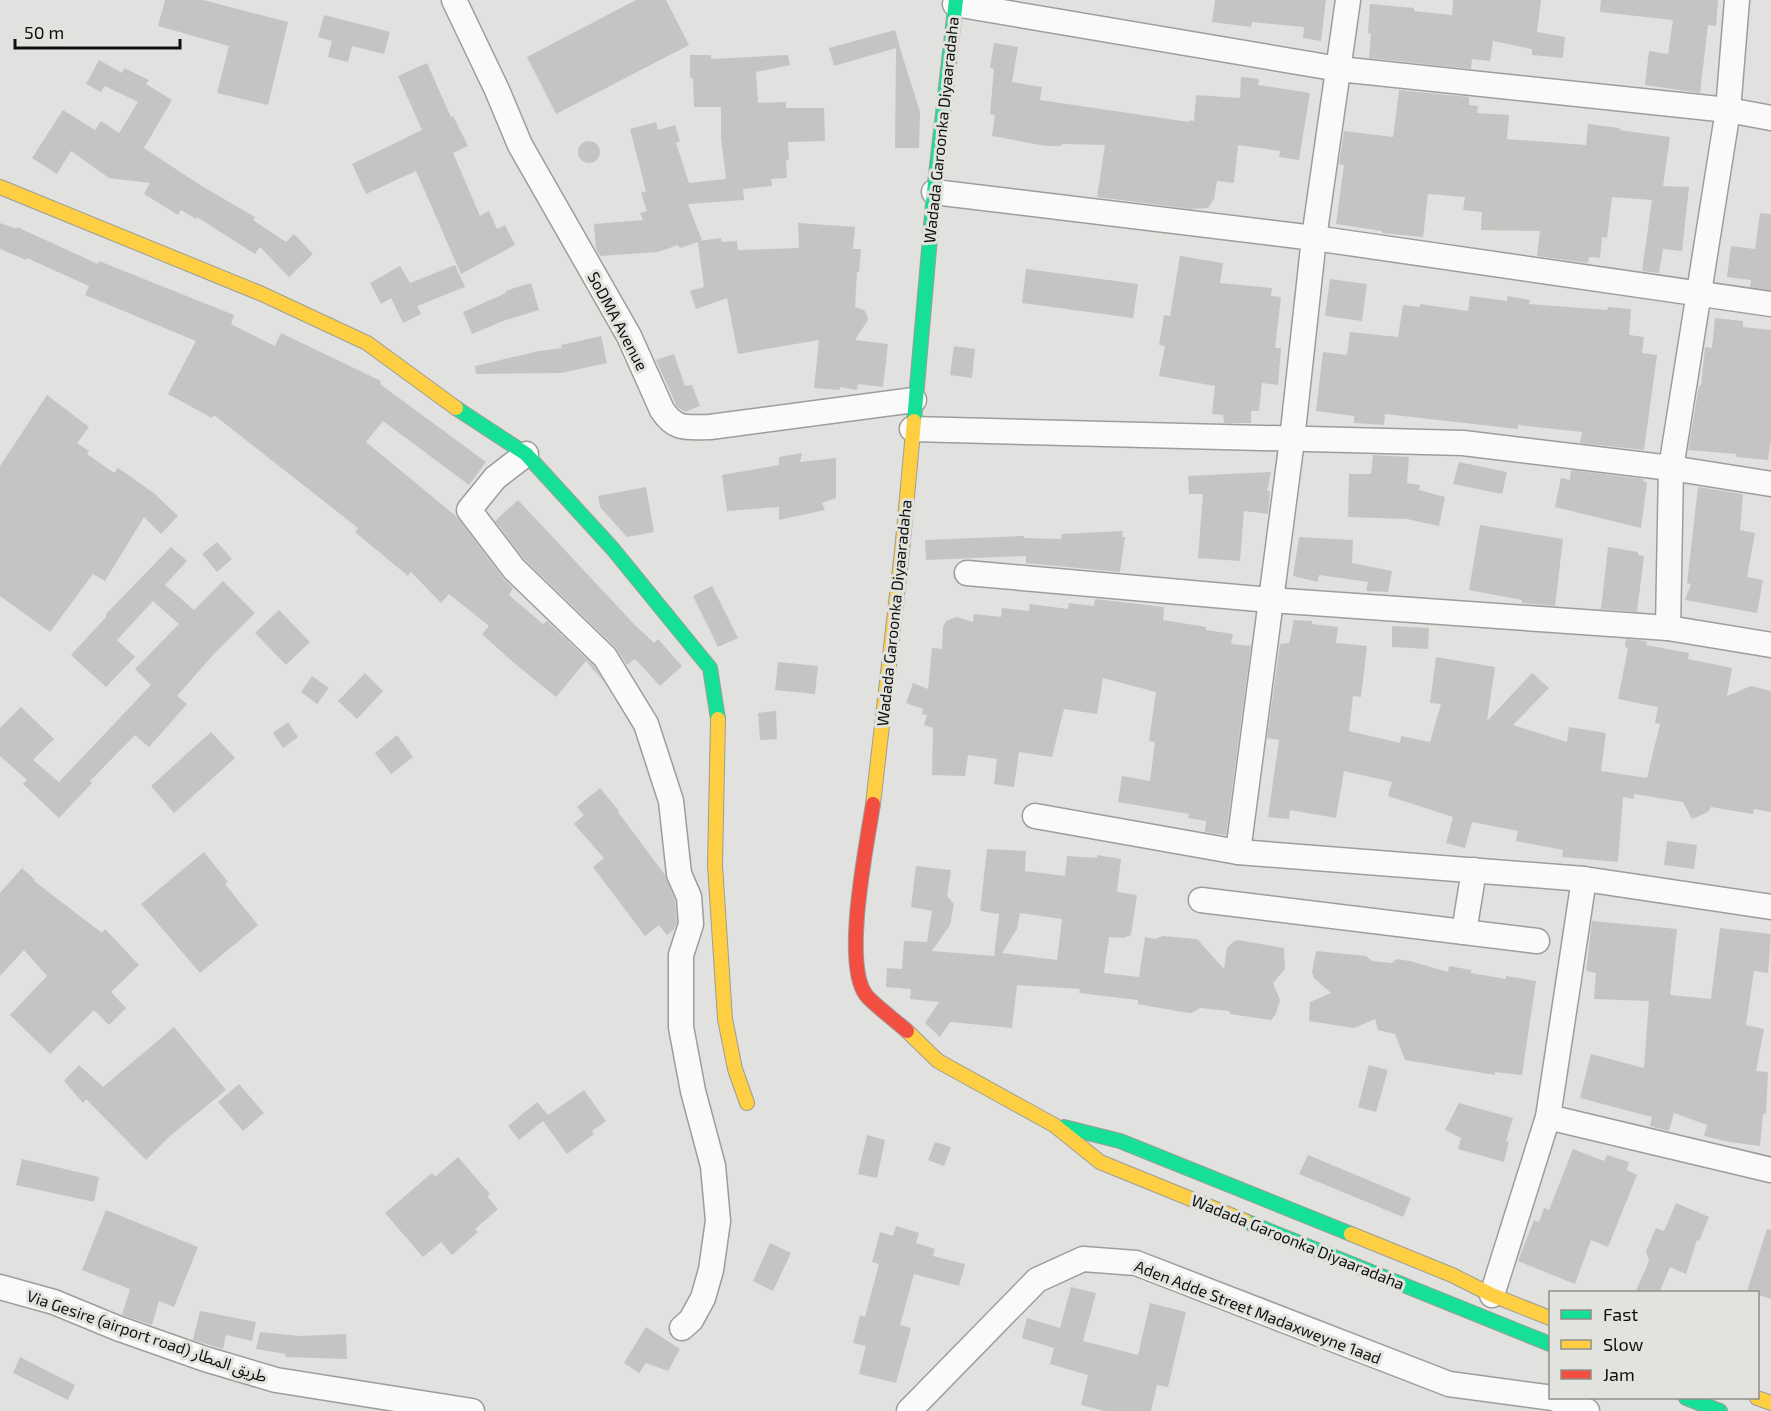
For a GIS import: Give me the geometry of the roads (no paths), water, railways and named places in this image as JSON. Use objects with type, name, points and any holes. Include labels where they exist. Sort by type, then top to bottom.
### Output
[{"type":"main road","name":"Wadada Garoonka Diyaaradaha","points":[[955,2],[934,192],[902,551],[875,789],[855,928],[856,967],[865,994],[938,1061],[1054,1125],[1100,1162],[1549,1343]]},
{"type":"main road","points":[[0,187],[252,290],[367,344],[444,400],[526,454],[612,548],[692,644],[710,668],[718,715],[715,866],[725,1019],[735,1069],[747,1103]]},
{"type":"main road","name":"Wadada Garoonka Diyaaradaha","points":[[1054,1125],[1120,1141],[1452,1275],[1492,1295],[1549,1317]]},
{"type":"main road","points":[[1689,1399],[1720,1411]]},
{"type":"street","name":"SoDMA Avenue","points":[[454,0],[497,90],[520,145],[629,336],[669,421],[681,427],[710,427],[914,400]]},
{"type":"street","points":[[1238,852],[1292,440],[1314,238],[1340,69],[1348,0]]},
{"type":"street","points":[[1668,627],[1671,468],[1728,110],[1737,0]]},
{"type":"street","points":[[955,2],[1340,69],[1728,110],[1771,118]]},
{"type":"street","points":[[934,192],[1314,238],[1771,304]]},
{"type":"street","points":[[912,429],[1463,443],[1671,468],[1771,483]]},
{"type":"street","points":[[526,454],[495,478],[469,510],[514,569],[605,657],[646,724],[671,801],[679,874],[689,897],[692,924],[681,955],[681,1027],[693,1091],[713,1166],[718,1221],[711,1270],[703,1298],[690,1320],[682,1328]]},
{"type":"street","points":[[968,573],[1270,600],[1668,627],[1771,645]]},
{"type":"street","points":[[1035,816],[1238,852],[1584,879],[1771,907]]},
{"type":"street","points":[[1464,932],[1474,870]]},
{"type":"street","points":[[1492,1295],[1548,1117],[1584,879]]},
{"type":"street","points":[[1201,900],[1537,940]]},
{"type":"street","points":[[1548,1117],[1771,1170]]},
{"type":"street","name":"Aden Adde Street Madaxweyne 1aad","points":[[909,1411],[1037,1280],[1083,1259],[1136,1263],[1449,1384],[1549,1398]]},
{"type":"street","name":"Via Gesire (airport road) طريق المطار","points":[[0,1287],[54,1302],[117,1328],[205,1359],[276,1380],[472,1411]]},
{"type":"street","name":"Aden Adde Street Madaxweyne 1aad","points":[[1555,1399],[1587,1411]]}]
